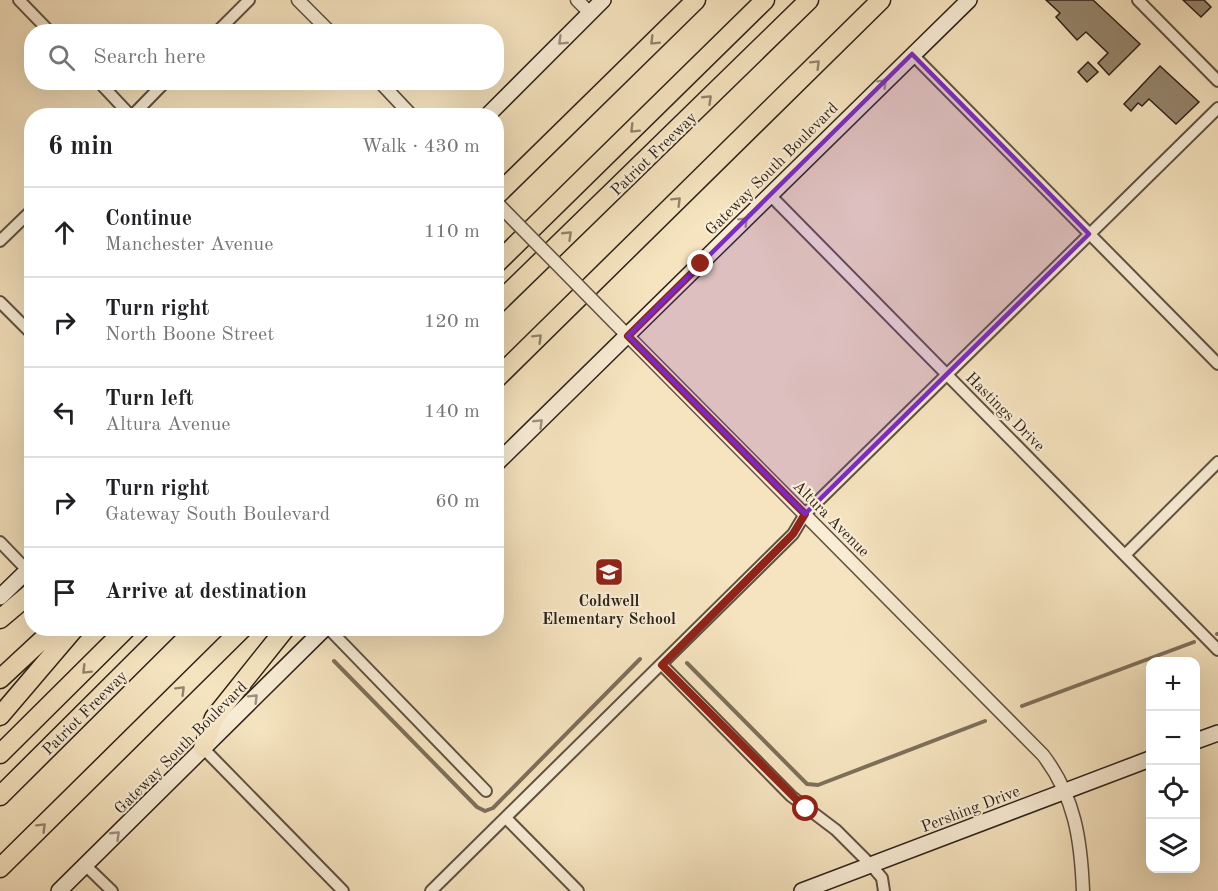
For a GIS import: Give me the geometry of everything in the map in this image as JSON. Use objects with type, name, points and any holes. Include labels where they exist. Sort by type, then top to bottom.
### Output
[{"type":"highway","points":[[504,188],[696,0]]},
{"type":"highway","name":"Patriot Freeway","points":[[504,256],[765,0]]},
{"type":"highway","name":"Patriot Freeway","points":[[504,297],[809,0]]},
{"type":"highway","points":[[504,371],[881,0]]},
{"type":"highway","points":[[0,619],[24,599]]},
{"type":"highway","points":[[0,679],[46,636]]},
{"type":"highway","points":[[0,716],[68,636]]},
{"type":"highway","name":"Patriot Freeway","points":[[0,754],[119,636]]},
{"type":"highway","name":"Patriot Freeway","points":[[0,796],[161,636]]},
{"type":"highway","points":[[0,868],[235,636]]},
{"type":"highway","points":[[203,748],[214,718],[280,636]]},
{"type":"main road","points":[[495,108],[603,0]]},
{"type":"main road","name":"Gateway South Boulevard","points":[[504,456],[969,0]]},
{"type":"main road","points":[[0,597],[24,573]]},
{"type":"main road","name":"Gateway South Boulevard","points":[[59,891],[319,636]]},
{"type":"main road","points":[[1200,740],[1218,733]]},
{"type":"main road","name":"Pershing Drive","points":[[802,891],[1146,761]]},
{"type":"street","points":[[19,0],[42,24]]},
{"type":"street","points":[[225,24],[249,0]]},
{"type":"street","points":[[298,0],[322,24]]},
{"type":"street","points":[[577,0],[590,13]]},
{"type":"street","points":[[1138,0],[1218,81]]},
{"type":"street","points":[[912,54],[1218,364]]},
{"type":"street","points":[[107,90],[124,108]]},
{"type":"street","points":[[140,108],[157,90]]},
{"type":"street","points":[[388,90],[404,108]]},
{"type":"street","points":[[431,891],[495,827],[507,819],[793,534],[805,514],[1218,108]]},
{"type":"street","name":"Hastings Drive","points":[[770,195],[1218,650]]},
{"type":"street","name":"Altura Avenue","points":[[504,210],[1043,755],[1054,770],[1079,832],[1083,891]]},
{"type":"street","points":[[0,241],[24,218]]},
{"type":"street","points":[[0,302],[24,326]]},
{"type":"street","points":[[1126,554],[1218,462]]},
{"type":"street","points":[[0,542],[24,564]]},
{"type":"street","points":[[335,636],[486,791]]},
{"type":"street","points":[[662,665],[791,796],[836,830],[871,865],[882,878],[884,891]]},
{"type":"street","points":[[203,748],[343,891]]},
{"type":"street","points":[[507,819],[578,891]]},
{"type":"street","points":[[85,865],[112,891]]},
{"type":"highlighted area","points":[[912,54],[1089,234],[805,514],[628,336]]},
{"type":"building","points":[[1046,0],[1093,0],[1140,44],[1109,75],[1098,63],[1108,53],[1086,32],[1077,40],[1056,17],[1060,13]]},
{"type":"building","points":[[1183,0],[1204,0],[1211,7],[1201,17]]},
{"type":"building","points":[[1088,62],[1098,72],[1087,82],[1078,72]]},
{"type":"building","points":[[1160,66],[1199,102],[1176,124],[1149,99],[1142,106],[1138,103],[1131,111],[1124,104]]},
{"type":"waterway","points":[[1022,706],[1194,642]]},
{"type":"waterway","points":[[334,661],[477,807],[485,811],[493,808],[640,659]]},
{"type":"waterway","points":[[687,663],[807,784],[818,785],[985,721]]},
{"type":"place","name":"Coldwell Elementary School","points":[[609,572]]},
{"type":"route","points":[[701,264],[628,336],[805,514],[793,534],[662,665],[806,809]]}]
